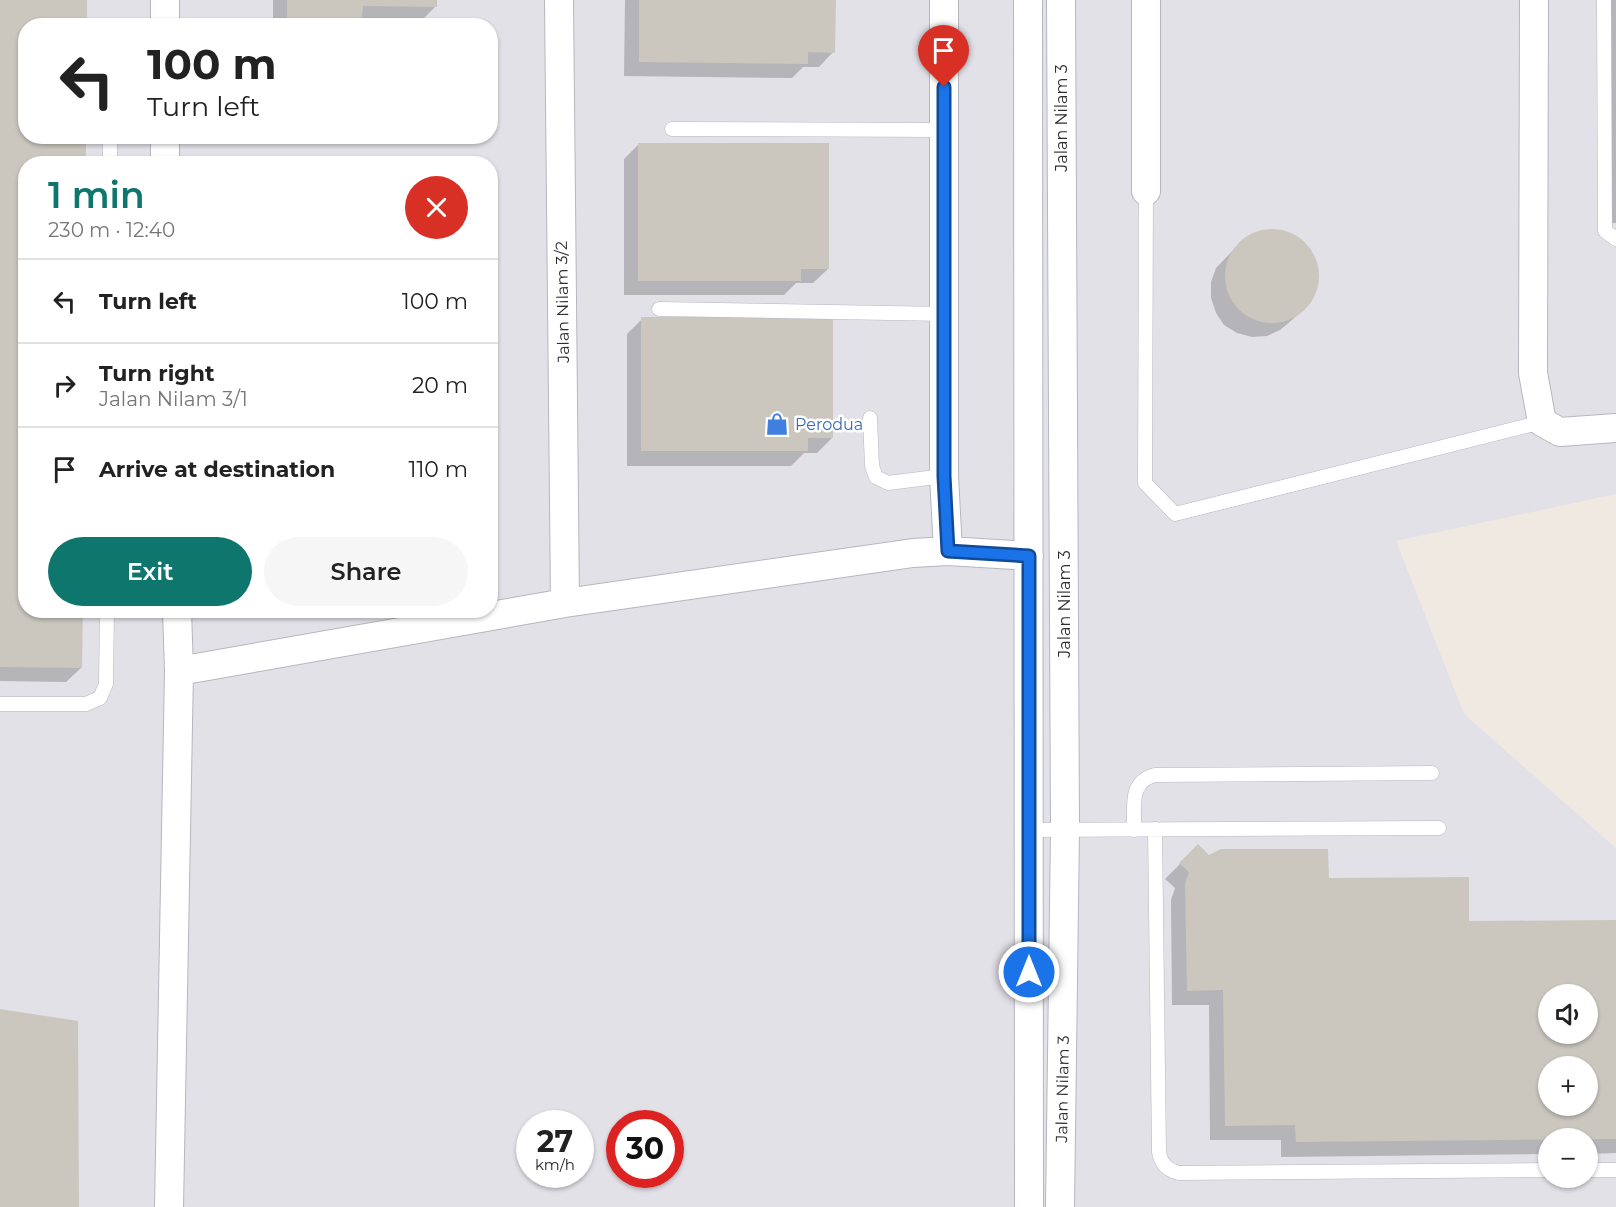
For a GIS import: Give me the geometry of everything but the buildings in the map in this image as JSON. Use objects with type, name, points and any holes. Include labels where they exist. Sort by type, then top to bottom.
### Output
[{"type":"street","points":[[165,0],[165,18]]},
{"type":"street","name":"Jalan Nilam 3/2","points":[[559,0],[566,603]]},
{"type":"street","points":[[944,0],[944,476],[948,551]]},
{"type":"street","name":"Jalan Nilam 3","points":[[1028,0],[1029,1207]]},
{"type":"street","name":"Jalan Nilam 3","points":[[1060,1207],[1065,830],[1061,0]]},
{"type":"street","points":[[1146,0],[1146,191]]},
{"type":"street","points":[[1534,0],[1533,373],[1542,422],[1560,432],[1616,428]]},
{"type":"street","points":[[498,615],[566,603],[913,553],[948,551],[1029,556]]},
{"type":"street","points":[[169,1207],[180,671],[177,618]]},
{"type":"street","points":[[180,671],[481,618]]},
{"type":"lane","points":[[1604,0],[1605,231],[1616,239]]},
{"type":"lane","points":[[672,129],[944,130]]},
{"type":"lane","points":[[1146,191],[1145,483],[1174,514],[1542,422]]},
{"type":"lane","points":[[659,309],[945,314]]},
{"type":"lane","points":[[870,418],[872,466],[876,477],[888,483],[944,476]]},
{"type":"lane","points":[[0,704],[86,704],[100,698],[106,684],[107,618]]},
{"type":"lane","points":[[1134,830],[1136,787],[1141,781],[1155,775],[1432,774]]},
{"type":"lane","points":[[1030,830],[1438,828]]},
{"type":"lane","points":[[1155,829],[1159,1152],[1164,1167],[1179,1173],[1538,1170]]},
{"type":"lane","points":[[1598,1170],[1616,1170]]},
{"type":"shaded area","points":[[0,0],[1616,0],[1616,494],[1396,541],[1464,714],[1616,848],[1616,1207],[0,1207]]},
{"type":"place","name":"Perodua","points":[[777,424]]},
{"type":"route","points":[[944,87],[944,476],[948,551],[1029,556],[1029,972]]}]
